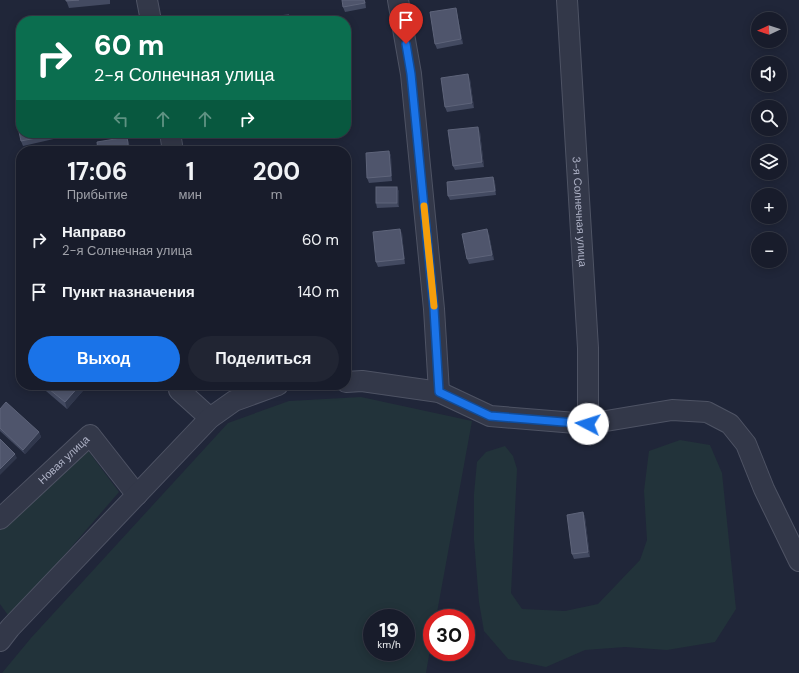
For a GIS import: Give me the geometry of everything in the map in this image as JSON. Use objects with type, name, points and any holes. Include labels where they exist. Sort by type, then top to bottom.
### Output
[{"type":"street","points":[[147,0],[150,16]]},
{"type":"street","points":[[398,0],[411,74],[434,309],[439,392]]},
{"type":"street","name":"3-я Солнечная улица","points":[[567,0],[588,348],[588,424]]},
{"type":"street","points":[[351,382],[362,381],[439,392],[490,416],[588,424],[672,410],[707,412],[730,424],[746,444],[764,489],[799,561]]},
{"type":"street","points":[[179,390],[210,418]]},
{"type":"street","points":[[3,628],[137,495],[233,393],[250,390]]},
{"type":"street","name":"Новая улица","points":[[0,519],[90,435],[137,495]]},
{"type":"shaded area","points":[[361,397],[472,421],[438,609],[423,609],[423,661],[428,661],[426,673],[2,673],[31,638],[228,423],[289,401]]},
{"type":"shaded area","points":[[680,440],[710,445],[722,473],[736,609],[715,642],[667,650],[625,647],[585,650],[546,667],[508,659],[484,631],[479,602],[474,540],[474,494],[477,462],[486,452],[505,446],[513,456],[517,469],[511,593],[522,609],[565,611],[598,604],[640,560],[647,540],[644,491],[649,451]]},
{"type":"shaded area","points":[[86,448],[119,492],[10,618],[0,604],[0,528]]},
{"type":"building","points":[[342,0],[364,0],[365,3],[343,7]]},
{"type":"building","points":[[456,8],[461,39],[435,44],[430,12]]},
{"type":"building","points":[[468,74],[472,103],[445,107],[441,78]]},
{"type":"building","points":[[478,127],[482,162],[453,166],[448,130]]},
{"type":"building","points":[[20,138],[36,138],[21,141]]},
{"type":"building","points":[[127,138],[128,146],[97,146],[97,142]]},
{"type":"building","points":[[389,151],[391,176],[367,178],[366,153]]},
{"type":"building","points":[[493,177],[495,191],[448,196],[447,182]]},
{"type":"building","points":[[376,187],[397,187],[397,203],[376,203]]},
{"type":"building","points":[[400,229],[404,259],[376,262],[373,232]]},
{"type":"building","points":[[487,229],[492,255],[467,259],[462,234]]},
{"type":"building","points":[[50,390],[76,390],[65,402]]},
{"type":"building","points":[[6,402],[39,432],[23,450],[0,428],[0,409]]},
{"type":"building","points":[[0,439],[15,454],[0,469]]},
{"type":"building","points":[[583,512],[588,552],[572,554],[567,515]]},
{"type":"slow traffic","points":[[424,206],[434,306]]},
{"type":"route","points":[[406,44],[411,74],[434,309],[439,392],[490,416],[588,424]]}]
